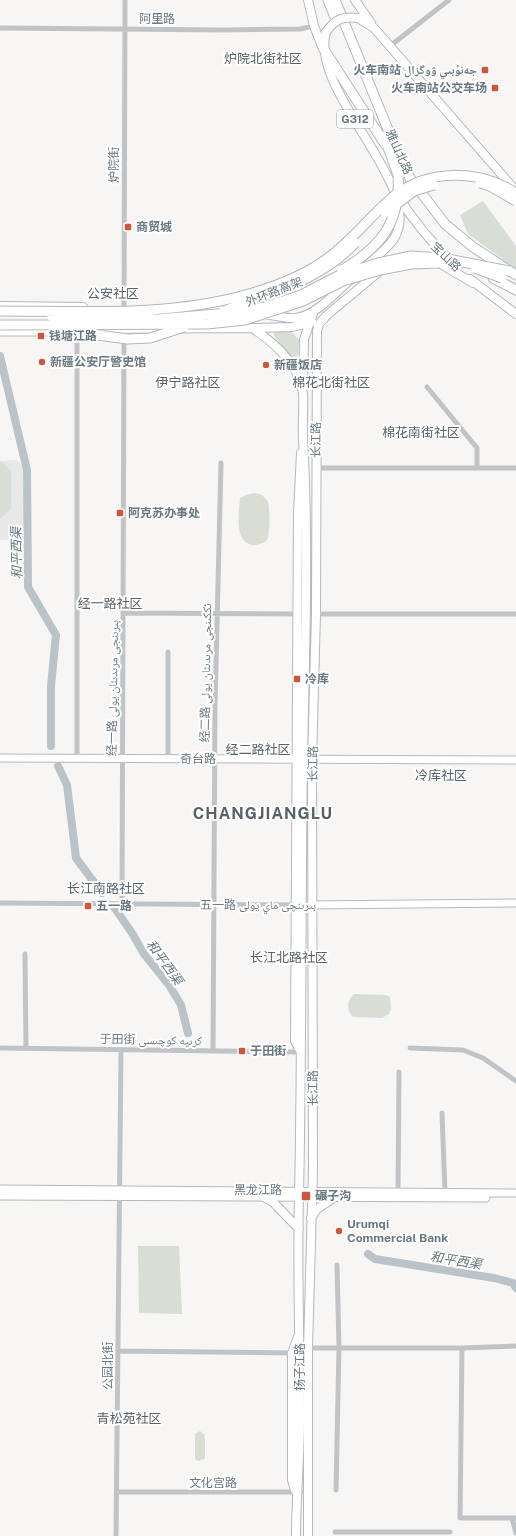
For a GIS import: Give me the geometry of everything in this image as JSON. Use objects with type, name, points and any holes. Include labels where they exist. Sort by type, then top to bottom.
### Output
[{"type":"highway","points":[[301,294],[350,266],[369,252],[391,224],[397,208],[398,175],[328,0]]},
{"type":"highway","name":"雅山北路","points":[[335,0],[410,178],[445,224],[507,276]]},
{"type":"highway","points":[[325,51],[390,152]]},
{"type":"highway","name":"外环路高架","points":[[0,311],[140,310],[180,308],[209,304],[273,286],[310,270],[344,245],[395,196],[411,185],[452,175],[471,176],[493,181],[516,192]]},
{"type":"highway","name":"外环路高架","points":[[0,329],[66,331],[128,339],[150,338],[191,324],[310,277],[335,262],[376,219],[414,191],[452,181],[472,181],[490,186],[516,201]]},
{"type":"highway","points":[[0,316],[158,318],[202,316],[240,312],[265,307],[301,294],[340,275],[378,263],[411,256],[443,258],[507,276],[516,284]]},
{"type":"highway","points":[[0,325],[207,324],[245,320],[303,301],[343,282],[380,270],[419,264],[442,263],[472,267],[507,276],[516,290]]},
{"type":"main road","name":"G312","points":[[308,0],[314,26],[325,51],[327,66],[330,73],[392,185]]},
{"type":"main road","points":[[355,0],[374,28],[468,134],[516,192]]},
{"type":"main road","points":[[325,51],[326,32],[332,23],[338,19],[348,17],[358,18],[374,28]]},
{"type":"main road","points":[[296,318],[314,311],[381,252],[394,238],[400,222],[400,212],[392,185]]},
{"type":"main road","name":"宝山路","points":[[392,185],[409,213],[431,242],[473,283],[516,314]]},
{"type":"main road","points":[[317,334],[319,324],[326,316],[396,260],[415,256],[432,258],[473,283]]},
{"type":"main road","points":[[0,306],[225,309],[296,318],[309,323],[317,334]]},
{"type":"main road","points":[[303,392],[304,340],[314,311]]},
{"type":"main road","points":[[0,329],[292,327],[309,323],[326,316]]},
{"type":"main road","name":"长江路","points":[[252,328],[272,342],[291,364],[303,392],[303,436],[306,501],[302,614],[300,760],[301,1052],[299,1194]]},
{"type":"main road","name":"长江路","points":[[312,1194],[312,760],[316,614],[317,334]]},
{"type":"main road","name":"奇台路","points":[[0,758],[516,760]]},
{"type":"main road","name":"五一路 بىرىنچى ماي يولى","points":[[312,905],[516,903]]},
{"type":"main road","name":"黑龙江路","points":[[0,1189],[119,1194],[264,1197],[299,1194]]},
{"type":"main road","name":"黑龙江路","points":[[0,1196],[398,1192],[516,1193]]},
{"type":"main road","name":"扬子江路","points":[[296,1536],[296,1493],[299,1465],[299,1194]]},
{"type":"main road","name":"黑龙江路","points":[[312,1194],[335,1197],[516,1198]]},
{"type":"main road","name":"扬子江路","points":[[308,1536],[308,1348],[310,1219],[312,1194]]},
{"type":"main road","points":[[264,1197],[273,1202],[299,1229]]},
{"type":"main road","points":[[310,1219],[317,1209],[335,1197]]},
{"type":"main road","points":[[296,1493],[292,1480],[292,1353],[300,1332]]},
{"type":"street","name":"炉院街","points":[[124,329],[125,0]]},
{"type":"street","points":[[390,46],[449,0]]},
{"type":"street","name":"阿里路","points":[[0,28],[300,29],[314,26]]},
{"type":"street","points":[[77,328],[77,758]]},
{"type":"street","name":"经一路 بىرىنجى مرىدىئان يولى","points":[[122,904],[121,758],[124,613],[124,329]]},
{"type":"street","points":[[427,387],[477,448],[477,468]]},
{"type":"street","name":"经二路 ئككىنجى مرىدىئان يولى","points":[[213,1051],[215,759],[221,463]]},
{"type":"street","points":[[316,468],[516,468]]},
{"type":"street","points":[[124,613],[302,614]]},
{"type":"street","points":[[316,614],[516,614]]},
{"type":"street","points":[[168,652],[168,759]]},
{"type":"street","name":"五一路 بىرىنچى ماي يولى","points":[[0,903],[312,905]]},
{"type":"street","points":[[25,954],[26,1048]]},
{"type":"street","name":"于田街 كرىيە كوچىسى","points":[[0,1048],[301,1052]]},
{"type":"street","points":[[410,1048],[463,1050],[483,1058],[516,1081]]},
{"type":"street","name":"公园北街","points":[[116,1536],[118,1492],[119,1194],[122,1122],[121,1050]]},
{"type":"street","points":[[398,1192],[399,1072]]},
{"type":"street","points":[[442,1113],[444,1193]]},
{"type":"street","points":[[336,1490],[339,1348],[337,1266]]},
{"type":"street","points":[[308,1348],[462,1348],[516,1346]]},
{"type":"street","points":[[462,1348],[460,1518],[514,1518],[516,1533]]},
{"type":"street","points":[[118,1351],[292,1353]]},
{"type":"street","name":"文化宫路","points":[[118,1492],[308,1492]]},
{"type":"street","points":[[335,1532],[450,1532]]},
{"type":"shaded area","points":[[483,201],[516,246],[516,269],[468,234],[460,215]]},
{"type":"shaded area","points":[[277,331],[292,332],[299,340],[298,354],[295,359],[291,357],[274,336],[274,333]]},
{"type":"shaded area","points":[[16,460],[23,466],[25,487],[23,541],[0,540],[0,461]]},
{"type":"shaded area","points":[[0,461],[5,464],[11,472],[11,508],[0,519]]},
{"type":"shaded area","points":[[254,493],[262,495],[268,501],[269,505],[268,537],[263,543],[256,545],[249,544],[244,540],[239,527],[240,498]]},
{"type":"shaded area","points":[[354,994],[386,995],[390,997],[391,1009],[389,1014],[382,1018],[353,1017],[349,1011],[348,1003]]},
{"type":"shaded area","points":[[138,1246],[179,1246],[182,1314],[139,1313]]},
{"type":"shaded area","points":[[200,1431],[205,1435],[205,1457],[204,1459],[198,1461],[195,1459],[195,1434]]},
{"type":"waterway","name":"和平西渠","points":[[0,356],[27,470],[28,587],[56,635],[51,686],[51,746]]},
{"type":"waterway","name":"和平西渠","points":[[58,766],[67,785],[76,858],[102,893]]},
{"type":"waterway","name":"和平西渠","points":[[114,907],[144,954],[169,985],[181,1005],[188,1033]]},
{"type":"waterway","name":"和平西渠","points":[[368,1254],[375,1259],[494,1278],[513,1283],[516,1288]]},
{"type":"place","name":"火车南站 جەنۇبىي ۋوگزال","points":[[485,70]]},
{"type":"place","name":"火车南站公交车场","points":[[495,88]]},
{"type":"place","name":"商贸城","points":[[128,227]]},
{"type":"place","name":"钱塘江路","points":[[41,336]]},
{"type":"place","name":"新疆公安厅警史馆","points":[[42,362]]},
{"type":"place","name":"新疆饭店","points":[[266,365]]},
{"type":"place","name":"阿克苏办事处","points":[[120,513]]},
{"type":"place","name":"冷库","points":[[297,679]]},
{"type":"place","name":"五一路","points":[[88,906]]},
{"type":"place","name":"于田街","points":[[242,1051]]},
{"type":"place","name":"碾子沟","points":[[306,1196]]},
{"type":"place","name":"Urumqi Commercial Bank","points":[[339,1231]]},
{"type":"district","name":"炉院北街社区","points":[[263,58]]},
{"type":"district","name":"公安社区","points":[[113,293]]},
{"type":"district","name":"伊宁路社区","points":[[188,382]]},
{"type":"district","name":"棉花北街社区","points":[[331,382]]},
{"type":"district","name":"棉花南街社区","points":[[421,432]]},
{"type":"district","name":"经一路社区","points":[[110,603]]},
{"type":"district","name":"经二路社区","points":[[258,749]]},
{"type":"district","name":"冷库社区","points":[[441,775]]},
{"type":"district","name":"CHANGJIANGLU","points":[[263,813]]},
{"type":"district","name":"长江南路社区","points":[[106,888]]},
{"type":"district","name":"长江北路社区","points":[[289,957]]},
{"type":"district","name":"青松苑社区","points":[[129,1418]]}]
